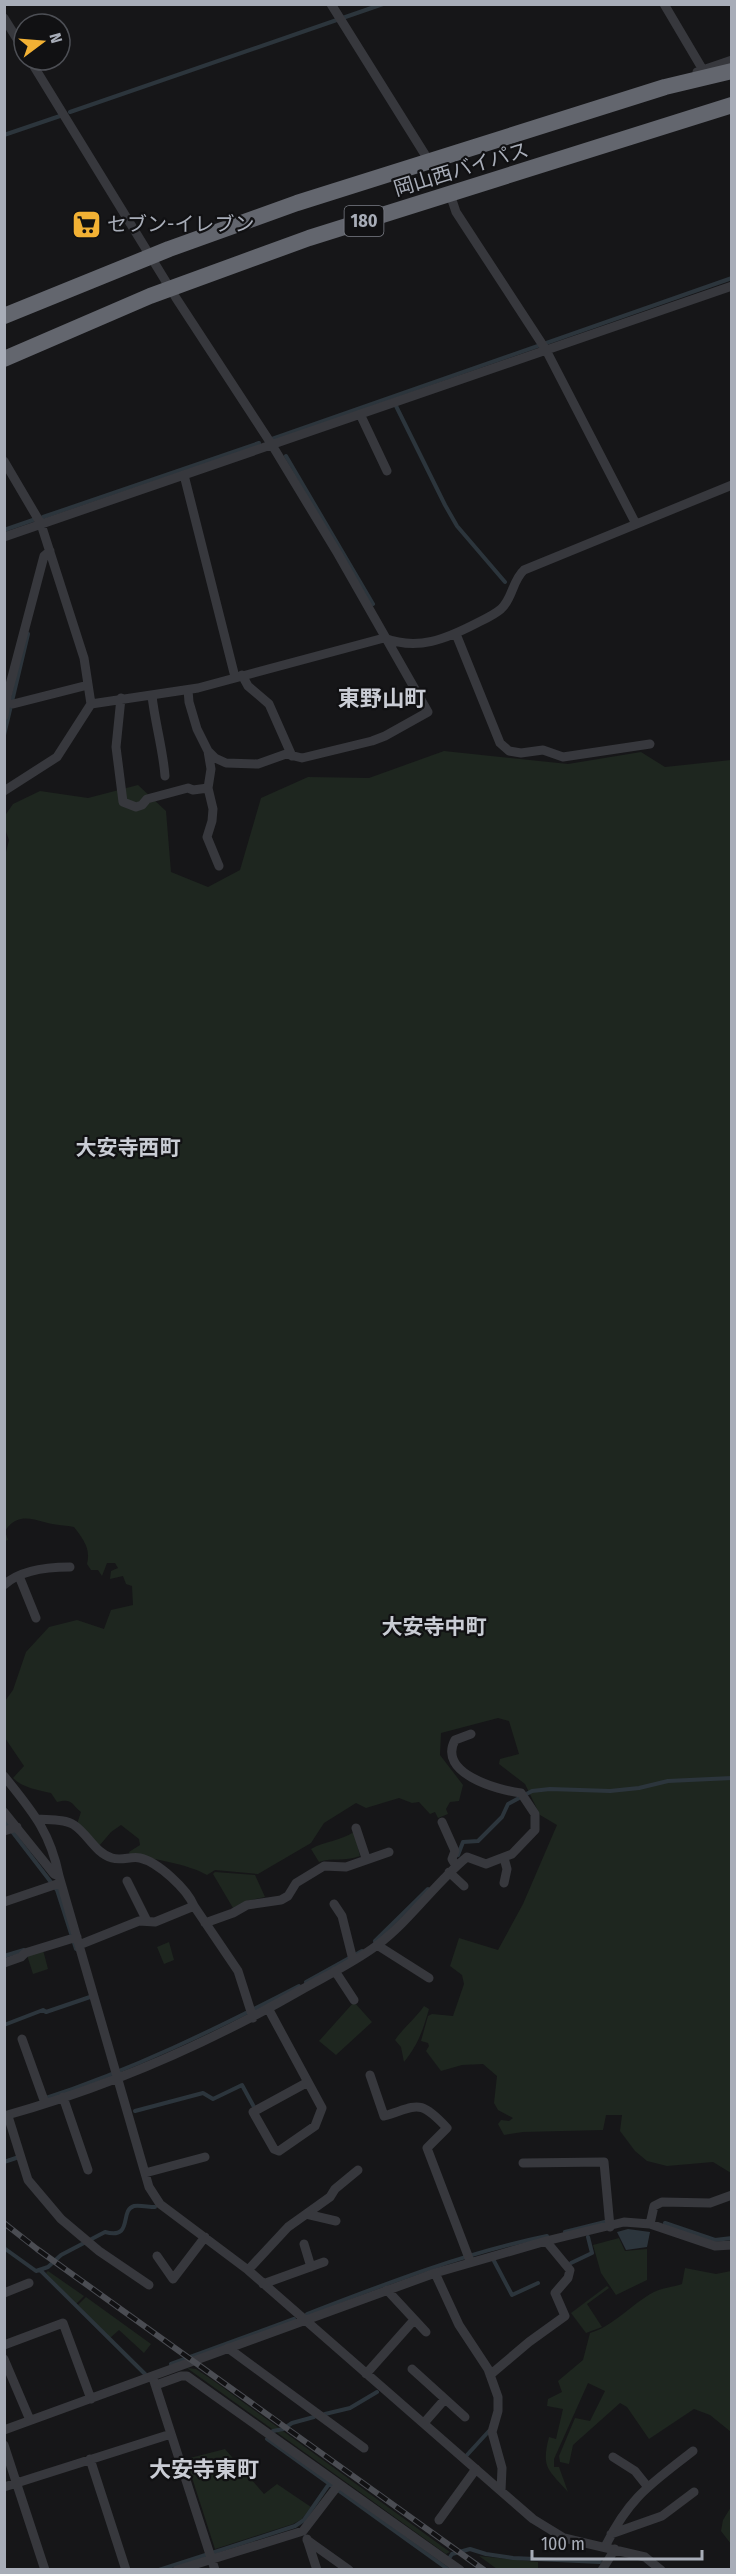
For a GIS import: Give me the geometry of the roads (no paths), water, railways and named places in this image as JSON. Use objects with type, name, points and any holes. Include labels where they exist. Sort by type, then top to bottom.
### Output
[{"type":"highway","name":"岡山西バイパス","points":[[4,316],[151,256],[297,203],[665,87],[732,71]]},
{"type":"highway","name":"岡山西バイパス","points":[[4,359],[170,288],[309,238],[732,105]]},
{"type":"street","points":[[331,4],[429,161]]},
{"type":"street","points":[[664,4],[703,70]]},
{"type":"street","points":[[4,18],[12,31]]},
{"type":"street","points":[[665,87],[732,60]]},
{"type":"street","points":[[37,72],[170,288],[272,445],[338,554],[428,712],[385,736],[302,759],[286,754],[269,762],[237,764],[226,763],[208,751]]},
{"type":"street","points":[[655,131],[732,113]]},
{"type":"street","points":[[450,194],[456,212],[544,346],[636,524]]},
{"type":"street","points":[[4,537],[360,414],[544,346],[732,286]]},
{"type":"street","points":[[4,366],[44,340]]},
{"type":"street","points":[[360,414],[387,471]]},
{"type":"street","points":[[4,461],[41,524],[47,553],[84,658],[91,704],[57,757],[4,791]]},
{"type":"street","points":[[184,475],[238,676],[269,704],[292,756]]},
{"type":"street","points":[[91,704],[188,690],[384,638],[399,644],[434,642],[456,634],[501,609],[508,600],[516,577],[524,570],[732,485]]},
{"type":"street","points":[[4,716],[47,553]]},
{"type":"street","points":[[456,634],[500,743],[509,751],[521,753],[543,750],[563,757],[650,744]]},
{"type":"street","points":[[13,704],[88,685]]},
{"type":"street","points":[[188,690],[194,720],[208,751],[211,769],[208,788],[213,809],[207,837],[219,866]]},
{"type":"street","points":[[152,696],[165,776]]},
{"type":"street","points":[[121,698],[116,747],[123,802],[136,807],[142,805],[147,799],[188,788],[193,790],[208,788]]},
{"type":"street","points":[[4,1584],[19,1576],[55,1567],[70,1567]]},
{"type":"street","points":[[19,1576],[36,1618]]},
{"type":"street","points":[[149,2285],[88,2242],[61,2219],[28,2180],[6,2116],[44,2100],[63,2097],[252,2013],[269,2010],[335,1971],[353,1957],[377,1945],[432,1893],[453,1865],[467,1857],[486,1864],[512,1854],[535,1830],[535,1814],[522,1794],[494,1787],[458,1770],[453,1762],[452,1745],[455,1740],[471,1734]]},
{"type":"street","points":[[4,1776],[38,1819],[50,1839],[57,1882]]},
{"type":"street","points":[[4,1812],[11,1829],[54,1874],[149,2187],[160,2204],[248,2270],[533,2519],[564,2538],[645,2557],[661,2570]]},
{"type":"street","points":[[38,1819],[73,1824],[102,1852],[112,1858],[137,1857],[173,1878],[186,1892],[238,1971],[252,2013]]},
{"type":"street","points":[[442,1822],[454,1851],[453,1865],[464,1886]]},
{"type":"street","points":[[356,1828],[366,1858]]},
{"type":"street","points":[[205,1923],[233,1913],[247,1905],[281,1900],[288,1896],[296,1883],[324,1866],[346,1867],[366,1858],[389,1852]]},
{"type":"street","points":[[504,1858],[507,1869],[504,1883]]},
{"type":"street","points":[[127,1881],[147,1921]]},
{"type":"street","points":[[4,1902],[57,1882]]},
{"type":"street","points":[[334,1904],[342,1916],[353,1957]]},
{"type":"street","points":[[4,1963],[21,1957],[25,1953],[139,1921],[155,1922],[194,1906]]},
{"type":"street","points":[[377,1945],[429,1978]]},
{"type":"street","points":[[335,1971],[354,2000]]},
{"type":"street","points":[[269,2010],[308,2082],[322,2108],[315,2126],[279,2151],[274,2149],[253,2112],[308,2082]]},
{"type":"street","points":[[22,2039],[44,2100]]},
{"type":"street","points":[[370,2076],[384,2116],[416,2106],[430,2110],[447,2128],[427,2148],[468,2258]]},
{"type":"street","points":[[63,2097],[88,2170]]},
{"type":"street","points":[[145,2173],[205,2157]]},
{"type":"street","points":[[523,2163],[604,2162],[610,2227]]},
{"type":"street","points":[[248,2270],[288,2227],[330,2197],[358,2170]]},
{"type":"street","points":[[650,2224],[654,2206],[662,2202],[710,2203],[732,2195]]},
{"type":"street","points":[[306,2214],[336,2221]]},
{"type":"street","points":[[154,2381],[228,2348],[435,2273],[468,2258],[624,2222],[650,2224],[715,2246],[732,2245]]},
{"type":"street","points":[[157,2256],[173,2279],[205,2237]]},
{"type":"street","points":[[490,2374],[566,2316],[555,2293],[568,2278],[570,2270],[546,2241]]},
{"type":"street","points":[[304,2244],[311,2267]]},
{"type":"street","points":[[264,2284],[324,2262]]},
{"type":"street","points":[[435,2273],[459,2325],[490,2374],[499,2404],[492,2433],[502,2468],[501,2491]]},
{"type":"street","points":[[4,2293],[29,2283]]},
{"type":"street","points":[[387,2290],[426,2332]]},
{"type":"street","points":[[366,2374],[414,2320]]},
{"type":"street","points":[[4,2345],[63,2323],[90,2396]]},
{"type":"street","points":[[228,2348],[364,2448]]},
{"type":"street","points":[[4,2359],[30,2418]]},
{"type":"street","points":[[412,2369],[465,2416]]},
{"type":"street","points":[[4,2430],[90,2396],[187,2376],[337,2487],[460,2570]]},
{"type":"street","points":[[154,2381],[215,2570]]},
{"type":"street","points":[[424,2423],[445,2399]]},
{"type":"street","points":[[4,2487],[171,2434]]},
{"type":"street","points":[[4,2445],[45,2570]]},
{"type":"street","points":[[602,2570],[610,2548],[611,2534],[625,2510],[647,2486],[693,2451]]},
{"type":"street","points":[[613,2457],[635,2471],[647,2486]]},
{"type":"street","points":[[90,2459],[126,2570]]},
{"type":"street","points":[[439,2520],[476,2469]]},
{"type":"street","points":[[177,2570],[210,2555],[305,2536],[337,2487]]},
{"type":"street","points":[[611,2534],[662,2516],[694,2492]]},
{"type":"street","points":[[305,2536],[317,2570]]},
{"type":"street","points":[[305,2536],[349,2570]]},
{"type":"waterway","points":[[70,112],[383,4]]},
{"type":"waterway","points":[[4,135],[60,116]]},
{"type":"waterway","points":[[272,439],[732,278]]},
{"type":"waterway","points":[[396,406],[457,526],[505,582]]},
{"type":"waterway","points":[[43,517],[259,443]]},
{"type":"waterway","points":[[286,456],[373,604]]},
{"type":"waterway","points":[[4,530],[33,520]]},
{"type":"waterway","points":[[4,735],[28,634]]},
{"type":"waterway","points":[[458,1855],[463,1842],[478,1841],[502,1817],[508,1804],[532,1791],[550,1789],[610,1791],[639,1788],[668,1781],[732,1778]]},
{"type":"waterway","points":[[4,1821],[57,1890],[76,1949]]},
{"type":"waterway","points":[[375,1941],[428,1889]]},
{"type":"waterway","points":[[4,1956],[24,1950]]},
{"type":"waterway","points":[[306,1982],[362,1951]]},
{"type":"waterway","points":[[43,2099],[76,2088],[173,2048],[299,1986]]},
{"type":"waterway","points":[[4,2025],[43,2010],[46,2012],[90,1997]]},
{"type":"waterway","points":[[135,2111],[203,2093],[213,2099],[242,2085],[254,2107]]},
{"type":"waterway","points":[[4,2162],[16,2158]]},
{"type":"waterway","points":[[4,2248],[36,2271],[48,2267],[61,2255],[105,2232],[120,2232],[127,2213],[134,2206],[155,2207]]},
{"type":"waterway","points":[[565,2232],[605,2222]]},
{"type":"waterway","points":[[665,2223],[715,2240],[732,2238]]},
{"type":"waterway","points":[[307,2314],[455,2260],[547,2236]]},
{"type":"waterway","points":[[571,2263],[592,2253],[588,2237]]},
{"type":"waterway","points":[[493,2259],[512,2295],[538,2283]]},
{"type":"waterway","points":[[40,2270],[145,2374]]},
{"type":"waterway","points":[[171,2364],[294,2319]]},
{"type":"waterway","points":[[325,2414],[350,2408],[377,2392]]},
{"type":"waterway","points":[[273,2431],[314,2417]]},
{"type":"waterway","points":[[467,2455],[489,2431]]},
{"type":"waterway","points":[[267,2439],[449,2570]]},
{"type":"waterway","points":[[159,2570],[295,2526],[304,2520],[329,2484]]},
{"type":"waterway","points":[[450,2557],[452,2554],[470,2549],[513,2558],[600,2562]]},
{"type":"railway","points":[[4,2223],[484,2570]]},
{"type":"place","name":"セブン-イレブン","points":[[86,224]]},
{"type":"district","name":"東野山町","points":[[382,698]]},
{"type":"district","name":"大安寺西町","points":[[128,1148]]},
{"type":"district","name":"大安寺中町","points":[[434,1627]]},
{"type":"district","name":"大安寺東町","points":[[204,2469]]}]
